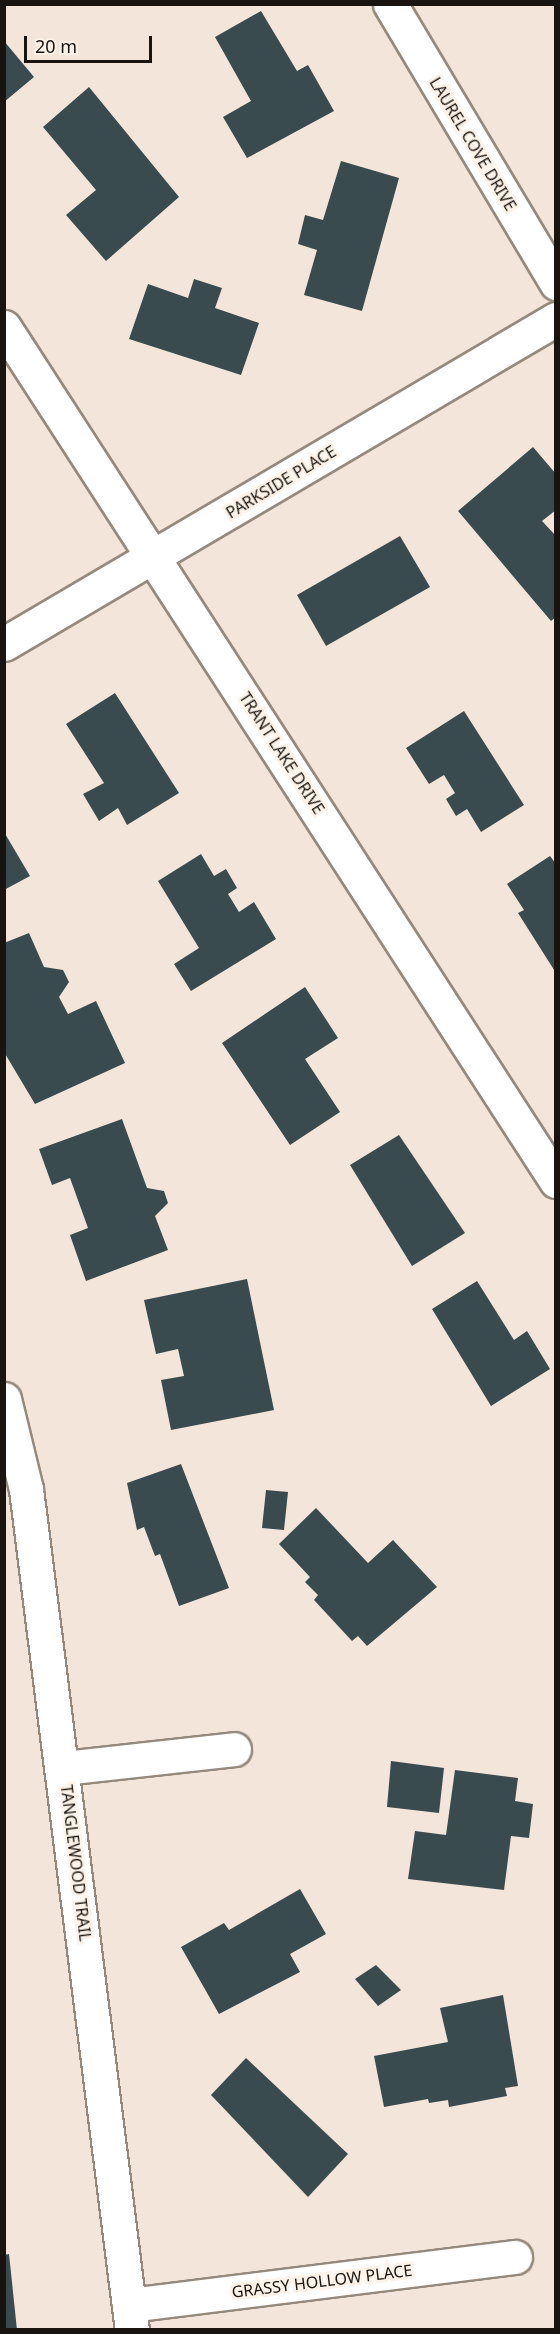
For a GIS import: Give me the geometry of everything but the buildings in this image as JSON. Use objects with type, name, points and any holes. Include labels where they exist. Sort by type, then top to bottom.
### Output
[{"type":"street","name":"LAUREL COVE DRIVE","points":[[390,4],[555,283]]},
{"type":"street","name":"PARKSIDE PLACE","points":[[4,644],[156,557],[555,318]]},
{"type":"street","name":"TRANT LAKE DRIVE","points":[[4,327],[156,557],[555,1181]]},
{"type":"street","name":"TANGLEWOOD TRAIL","points":[[4,1399],[63,1768],[131,2317]]},
{"type":"street","points":[[63,1768],[234,1749]]},
{"type":"street","name":"GRASSY HOLLOW PLACE","points":[[131,2317],[515,2257]]}]
